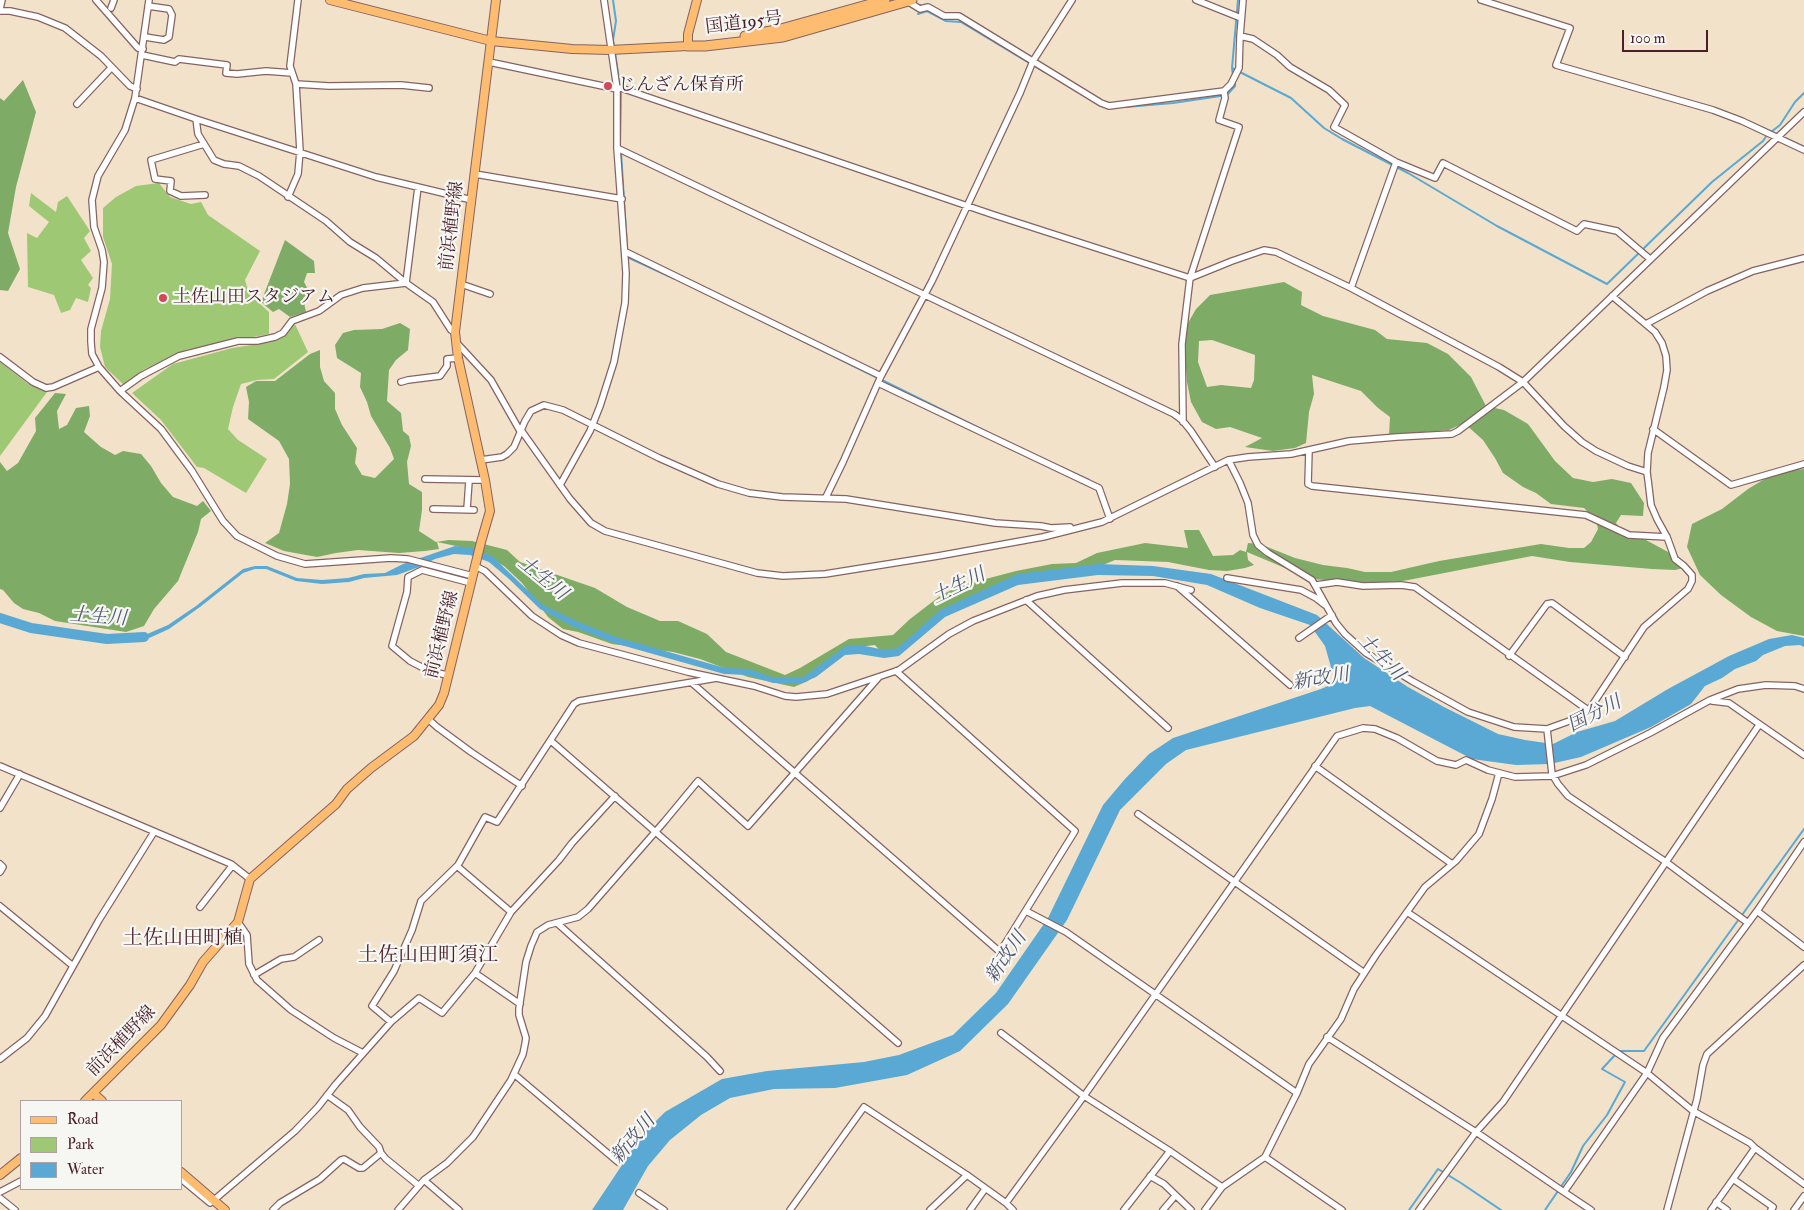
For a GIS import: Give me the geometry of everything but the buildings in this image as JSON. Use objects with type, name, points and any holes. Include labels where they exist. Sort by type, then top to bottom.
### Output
[{"type":"highway","name":"国道195号","points":[[688,46],[781,29],[885,0]]},
{"type":"highway","name":"国道195号","points":[[688,46],[705,46],[783,37],[908,0]]},
{"type":"main road","points":[[330,0],[491,40],[572,49],[613,50],[688,46],[688,34],[697,0]]},
{"type":"main road","name":"前浜植野線","points":[[101,1100],[94,1093],[161,1026],[190,985],[203,962],[238,922],[250,879],[336,804],[347,789],[371,768],[414,736],[439,706],[444,693],[479,548],[490,511],[486,480],[458,358],[455,332],[496,0]]},
{"type":"main road","points":[[86,1100],[94,1093]]},
{"type":"main road","points":[[0,1175],[20,1159]]},
{"type":"main road","points":[[182,1173],[225,1210]]},
{"type":"street","points":[[2,0],[0,10],[38,17],[65,28],[80,38],[130,86],[136,89]]},
{"type":"street","points":[[96,0],[142,52],[174,62],[179,59],[227,65],[226,73],[237,74],[266,70],[292,73]]},
{"type":"street","points":[[111,8],[114,0]]},
{"type":"street","points":[[288,196],[298,174],[300,152],[296,84],[290,66],[298,0]]},
{"type":"street","points":[[560,485],[600,406],[614,362],[625,303],[628,254],[622,199],[619,88],[604,0]]},
{"type":"street","points":[[908,0],[915,8],[928,7],[944,16],[959,16],[1101,103],[1109,106],[1224,91],[1231,84],[1239,68],[1240,18],[1243,0]]},
{"type":"street","points":[[826,497],[881,376],[924,294],[967,205],[1020,93],[1033,61],[1072,0]]},
{"type":"street","points":[[1196,0],[1240,18]]},
{"type":"street","points":[[1481,0],[1570,28],[1556,65],[1713,110],[1742,121],[1804,150]]},
{"type":"street","points":[[144,37],[164,40],[169,37],[172,15],[169,9],[148,3],[135,98],[125,130],[98,176],[92,200],[94,227],[104,262],[102,288],[97,303],[91,336],[92,354],[99,367],[120,391],[150,417],[176,448],[223,521],[237,536],[251,544],[277,556],[305,564],[399,558],[442,567],[472,579]]},
{"type":"street","points":[[1240,36],[1253,39],[1277,55],[1290,67],[1329,90],[1345,105],[1334,127],[1396,162],[1435,178],[1444,163],[1577,231],[1584,224],[1617,232],[1648,257]]},
{"type":"street","points":[[489,62],[619,88],[994,215],[1190,278],[1232,260],[1264,250],[1276,252],[1351,288],[1499,367],[1523,382],[1564,426],[1582,442],[1596,451],[1628,466],[1647,472]]},
{"type":"street","points":[[77,104],[111,68]]},
{"type":"street","points":[[296,84],[329,86],[401,84],[429,88]]},
{"type":"street","points":[[1183,422],[1182,344],[1190,278],[1239,127],[1219,120],[1225,98],[1224,91]]},
{"type":"street","points":[[135,98],[376,177],[472,200]]},
{"type":"street","points":[[456,341],[491,380],[520,430],[580,512],[591,523],[606,531],[756,573],[783,576],[825,574],[930,558],[1043,537],[1110,518],[1229,461],[1248,457],[1291,454],[1349,441],[1397,436],[1452,434],[1523,382],[1772,136],[1804,112]]},
{"type":"street","points":[[196,119],[198,134],[214,160],[224,164],[239,166],[259,176],[326,221],[350,242],[376,258],[433,302],[451,330],[455,332]]},
{"type":"street","points":[[204,144],[151,160],[155,179],[171,181],[170,191],[182,196],[205,195]]},
{"type":"street","points":[[620,149],[924,294],[961,314],[1174,414],[1191,431],[1215,467]]},
{"type":"street","points":[[1351,288],[1396,162]]},
{"type":"street","points":[[475,174],[622,199]]},
{"type":"street","points":[[406,283],[418,187]]},
{"type":"street","points":[[628,254],[881,376]]},
{"type":"street","points":[[1646,324],[1707,291],[1753,271],[1804,258]]},
{"type":"street","points":[[120,391],[141,376],[179,356],[238,341],[256,341],[275,337],[284,333],[292,321],[319,311],[341,295],[362,288],[406,283]]},
{"type":"street","points":[[461,284],[490,294]]},
{"type":"street","points":[[1229,461],[1248,503],[1253,535],[1258,545],[1304,574],[1316,585],[1345,634],[1366,653],[1468,712],[1514,727],[1547,729],[1583,716],[1644,628],[1688,589],[1692,581],[1692,575],[1675,559],[1667,537],[1651,505],[1647,472],[1653,428],[1667,370],[1666,356],[1659,338],[1646,324],[1612,296]]},
{"type":"street","points":[[0,357],[33,382],[46,388],[69,381],[99,367]]},
{"type":"street","points":[[401,382],[440,376],[446,366],[447,359],[458,358]]},
{"type":"street","points":[[878,383],[1099,488],[1110,518]]},
{"type":"street","points":[[481,460],[502,457],[507,454],[514,447],[520,430],[532,411],[544,405],[563,410],[659,458],[718,484],[749,493],[811,499],[826,497],[846,499],[995,524],[1051,528],[1085,526]]},
{"type":"street","points":[[1653,428],[1732,485],[1804,464]]},
{"type":"street","points":[[1309,450],[1308,484],[1312,486],[1586,515],[1629,535],[1667,537]]},
{"type":"street","points":[[425,479],[486,480]]},
{"type":"street","points":[[433,509],[471,510],[469,481]]},
{"type":"street","points":[[475,564],[532,616],[561,635],[578,643],[754,686],[784,696],[808,697],[826,694],[896,671],[949,634],[988,614],[1026,600],[1064,590],[1122,583],[1165,583],[1191,590]]},
{"type":"street","points":[[447,676],[429,671],[410,661],[392,646],[407,592],[408,577],[422,570],[472,579]]},
{"type":"street","points":[[1227,578],[1302,590],[1328,608]]},
{"type":"street","points":[[1316,585],[1337,582],[1363,586],[1401,585],[1415,587],[1509,656],[1588,710]]},
{"type":"street","points":[[1176,585],[1290,685]]},
{"type":"street","points":[[1026,600],[1168,728]]},
{"type":"street","points":[[1509,656],[1547,604],[1552,604],[1625,657]]},
{"type":"street","points":[[1298,638],[1332,614]]},
{"type":"street","points":[[692,683],[1000,952],[1075,831],[896,671]]},
{"type":"street","points":[[398,1210],[418,1185],[447,1163],[473,1136],[492,1111],[514,1074],[523,1054],[526,1038],[519,1015],[520,1004],[531,946],[541,928],[578,917],[588,909],[698,781],[748,826],[879,677]]},
{"type":"street","points":[[391,1022],[372,1006],[394,971],[412,930],[421,901],[457,866],[485,817],[497,822],[574,704],[579,701],[717,678]]},
{"type":"street","points":[[1006,1203],[1084,1096],[1337,736],[1363,728],[1375,729],[1397,738],[1437,761],[1456,765],[1466,760],[1515,777],[1552,775],[1586,765],[1710,700],[1738,689],[1766,685],[1795,686],[1804,689]]},
{"type":"street","points":[[1710,700],[1729,703],[1804,755]]},
{"type":"street","points":[[428,719],[471,752],[522,786]]},
{"type":"street","points":[[1419,1210],[1476,1132],[1502,1102],[1759,725]]},
{"type":"street","points":[[1547,729],[1552,775],[1573,799],[1666,862],[1748,923]]},
{"type":"street","points":[[552,740],[898,1043]]},
{"type":"street","points":[[0,766],[232,866],[250,879]]},
{"type":"street","points":[[1315,766],[1452,864]]},
{"type":"street","points":[[1205,1210],[1222,1188],[1264,1157],[1297,1093],[1309,1064],[1341,1019],[1363,972],[1425,887],[1452,864],[1479,834],[1499,773]]},
{"type":"street","points":[[0,808],[20,774]]},
{"type":"street","points":[[182,1180],[210,1203],[295,1130],[318,1107],[391,1022],[419,998],[442,1013],[475,973],[510,912],[615,796]]},
{"type":"street","points":[[1138,814],[1363,972]]},
{"type":"street","points":[[0,1059],[27,1038],[45,1016],[154,832]]},
{"type":"street","points":[[1564,1192],[1647,1073],[1663,1038],[1757,911],[1804,842]]},
{"type":"street","points":[[0,864],[3,867],[0,872]]},
{"type":"street","points":[[200,907],[232,866]]},
{"type":"street","points":[[457,866],[510,912]]},
{"type":"street","points":[[0,906],[73,966]]},
{"type":"street","points":[[1026,911],[1066,932],[1297,1093]]},
{"type":"street","points":[[1757,911],[1804,947]]},
{"type":"street","points":[[1407,912],[1647,1073],[1693,1111],[1750,1143],[1804,1184]]},
{"type":"street","points":[[238,922],[247,935],[249,964],[254,975],[291,1010],[334,1038],[363,1053]]},
{"type":"street","points":[[557,923],[707,1057],[720,1071]]},
{"type":"street","points":[[254,975],[281,959],[294,957],[319,940]]},
{"type":"street","points":[[1667,1210],[1707,1054],[1804,965]]},
{"type":"street","points":[[475,973],[520,1004]]},
{"type":"street","points":[[1001,1033],[1084,1096],[1170,1151],[1222,1188]]},
{"type":"street","points":[[1327,1037],[1476,1132],[1590,1210]]},
{"type":"street","points":[[514,1074],[618,1162]]},
{"type":"street","points":[[328,1095],[348,1110],[360,1127],[374,1141],[386,1159],[418,1185]]},
{"type":"street","points":[[792,1209],[864,1107],[966,1175],[1013,1210]]},
{"type":"street","points":[[1711,1210],[1755,1148]]},
{"type":"street","points":[[1124,1210],[1170,1151]]},
{"type":"street","points":[[273,1210],[280,1203],[320,1179],[341,1160],[344,1159],[359,1168],[363,1168],[381,1153]]},
{"type":"street","points":[[1264,1157],[1342,1210]]},
{"type":"street","points":[[930,1210],[966,1175]]},
{"type":"street","points":[[1150,1176],[1164,1184],[1191,1210]]},
{"type":"street","points":[[1733,1179],[1773,1207],[1771,1210]]},
{"type":"street","points":[[424,1180],[459,1210]]},
{"type":"street","points":[[0,1192],[20,1182]]},
{"type":"street","points":[[970,1210],[985,1189]]},
{"type":"street","points":[[639,1193],[664,1210]]},
{"type":"street","points":[[1163,1210],[1175,1196]]},
{"type":"street","points":[[1794,1210],[1804,1196]]},
{"type":"street","points":[[0,1198],[14,1210]]},
{"type":"street","points":[[1716,1202],[1727,1210]]},
{"type":"green space","points":[[23,80],[36,112],[16,187],[8,233],[20,269],[8,291],[0,290],[0,98],[4,101]]},
{"type":"green space","points":[[159,183],[170,197],[191,204],[201,202],[208,215],[260,251],[245,280],[249,294],[269,312],[269,334],[186,350],[143,370],[127,388],[105,367],[100,347],[101,331],[110,299],[112,264],[103,237],[103,208],[116,197],[136,186]]},
{"type":"green space","points":[[31,193],[56,212],[58,202],[67,196],[90,231],[84,238],[91,251],[81,260],[93,278],[88,285],[91,288],[88,302],[76,298],[70,310],[61,313],[54,295],[28,287],[27,233],[37,238],[49,222],[29,206]]},
{"type":"green space","points":[[285,240],[314,261],[315,273],[307,273],[304,282],[310,293],[303,298],[306,312],[290,317],[279,309],[273,312],[261,302]]},
{"type":"green space","points":[[1284,282],[1302,292],[1301,305],[1323,316],[1375,330],[1387,339],[1427,343],[1448,354],[1471,377],[1486,406],[1504,410],[1528,424],[1555,461],[1573,478],[1593,482],[1612,479],[1631,483],[1644,503],[1643,516],[1621,515],[1616,523],[1624,533],[1646,540],[1670,553],[1683,568],[1675,570],[1652,569],[1570,562],[1532,556],[1403,581],[1369,583],[1311,579],[1247,552],[1248,560],[1254,565],[1227,571],[1209,570],[1168,562],[1115,560],[1091,570],[1021,578],[972,596],[901,648],[882,653],[875,645],[850,648],[808,681],[794,687],[748,677],[700,659],[673,652],[612,644],[578,632],[563,629],[548,617],[522,583],[504,566],[482,554],[456,546],[437,542],[439,549],[425,551],[399,553],[358,550],[317,557],[284,551],[265,543],[279,533],[290,484],[289,459],[279,441],[248,419],[249,402],[246,387],[256,381],[275,381],[310,354],[320,350],[320,367],[324,381],[335,393],[335,409],[342,425],[357,448],[355,463],[362,475],[375,478],[394,459],[390,448],[371,416],[360,387],[361,373],[337,358],[335,345],[343,333],[354,330],[382,329],[400,323],[410,329],[408,350],[396,360],[389,370],[387,401],[401,413],[403,431],[409,436],[411,446],[407,462],[409,484],[422,492],[419,531],[436,542],[449,540],[472,541],[507,550],[520,562],[595,588],[627,607],[660,621],[678,621],[707,634],[726,652],[785,675],[849,639],[893,635],[940,596],[959,586],[1016,571],[1052,564],[1076,563],[1097,553],[1145,543],[1188,548],[1184,530],[1199,530],[1213,556],[1233,555],[1240,550],[1246,552],[1248,543],[1260,544],[1295,558],[1365,572],[1391,572],[1439,561],[1541,544],[1584,548],[1591,542],[1598,529],[1596,520],[1584,508],[1551,504],[1503,473],[1483,440],[1464,423],[1449,430],[1389,435],[1390,417],[1361,391],[1312,375],[1314,394],[1309,412],[1306,443],[1295,448],[1273,451],[1245,447],[1262,438],[1230,427],[1216,429],[1202,422],[1191,402],[1187,382],[1184,330],[1196,309],[1210,295]],"holes":[[[1212,340],[1255,355],[1254,380],[1251,388],[1221,385],[1207,387],[1198,362],[1199,341]]]},
{"type":"green space","points":[[294,322],[308,352],[274,379],[257,380],[241,384],[233,407],[228,429],[238,440],[267,459],[246,493],[204,468],[197,467],[161,420],[132,393],[173,364],[232,348],[271,342],[286,334]]},
{"type":"green space","points":[[0,362],[27,383],[47,392],[0,456]]},
{"type":"green space","points":[[55,393],[66,394],[57,411],[59,429],[67,425],[76,408],[89,406],[90,416],[84,432],[101,447],[115,455],[123,451],[141,454],[173,497],[197,506],[203,501],[211,511],[201,519],[198,532],[178,581],[154,609],[144,626],[126,632],[55,621],[39,613],[23,609],[0,589],[0,462],[7,471],[18,463],[36,431],[35,418]]},
{"type":"green space","points":[[1804,469],[1804,636],[1777,631],[1751,617],[1721,595],[1700,575],[1687,547],[1692,524],[1722,509],[1748,489],[1773,474]]},
{"type":"water","points":[[455,546],[472,548],[492,556],[543,605],[576,621],[616,637],[725,668],[749,669],[774,678],[802,678],[846,646],[860,645],[885,650],[898,648],[940,610],[1018,574],[1098,564],[1153,566],[1211,574],[1317,615],[1364,658],[1408,687],[1498,734],[1553,744],[1577,732],[1615,721],[1668,689],[1729,656],[1769,639],[1792,635],[1804,638],[1804,647],[1800,645],[1785,646],[1763,655],[1756,661],[1735,669],[1705,686],[1691,704],[1651,727],[1581,757],[1550,764],[1516,765],[1472,759],[1370,706],[1355,708],[1186,750],[1166,764],[1120,810],[1067,920],[1008,1004],[960,1051],[907,1075],[835,1088],[774,1089],[730,1098],[701,1115],[670,1140],[648,1166],[623,1210],[592,1210],[642,1135],[665,1112],[722,1079],[767,1071],[864,1062],[899,1055],[953,1035],[996,993],[1048,918],[1103,805],[1149,754],[1173,738],[1321,689],[1330,685],[1334,678],[1325,646],[1310,625],[1260,608],[1207,585],[1153,576],[1098,575],[1018,585],[945,617],[899,656],[884,658],[859,654],[845,655],[816,677],[802,683],[773,683],[747,675],[724,674],[614,643],[574,627],[540,609],[489,562],[470,555],[454,554],[435,559],[397,575],[364,578],[349,582],[322,584],[296,581],[266,569],[255,569],[243,573],[169,629],[147,639],[131,642],[131,636],[145,635],[168,625],[196,606],[243,569],[267,566],[297,578],[322,580],[348,578],[364,574],[385,573],[403,564]]},
{"type":"waterway","points":[[613,0],[616,21],[613,40],[614,48]]},
{"type":"waterway","points":[[1233,75],[1238,0]]},
{"type":"waterway","points":[[918,14],[927,11],[946,21],[961,22],[1046,73]]},
{"type":"waterway","points":[[615,52],[621,94],[620,147]]},
{"type":"waterway","points":[[1232,68],[1291,98],[1324,128],[1342,139],[1408,173],[1497,226],[1607,284],[1712,182],[1763,141],[1767,135]]},
{"type":"waterway","points":[[1126,107],[1173,103],[1227,95],[1235,86],[1235,82]]},
{"type":"waterway","points":[[1771,132],[1780,125],[1795,102],[1804,93]]},
{"type":"waterway","points":[[621,152],[627,247]]},
{"type":"waterway","points":[[627,257],[675,279]]},
{"type":"waterway","points":[[740,310],[985,431]]},
{"type":"waterway","points":[[1061,467],[1089,480]]},
{"type":"waterway","name":"土生川","points":[[0,618],[31,628],[107,639],[144,637]]},
{"type":"waterway","points":[[1742,915],[1804,829]]},
{"type":"waterway","points":[[1619,1051],[1644,1051],[1739,919]]},
{"type":"waterway","points":[[1545,1210],[1571,1172],[1583,1146],[1607,1115],[1625,1082],[1602,1069],[1616,1054]]},
{"type":"waterway","points":[[1409,1210],[1438,1169],[1501,1210]]},
{"type":"place","name":"じんざん保育所","points":[[608,86]]},
{"type":"place","name":"土佐山田スタジアム","points":[[163,298]]},
{"type":"district","name":"土佐山田町植","points":[[183,940]]},
{"type":"district","name":"土佐山田町須江","points":[[428,957]]},
{"type":"water label","name":"新改川","points":[[1321,680]]},
{"type":"water label","name":"国分川","points":[[1595,715]]},
{"type":"water label","name":"新改川","points":[[1007,958]]},
{"type":"water label","name":"新改川","points":[[634,1140]]}]
